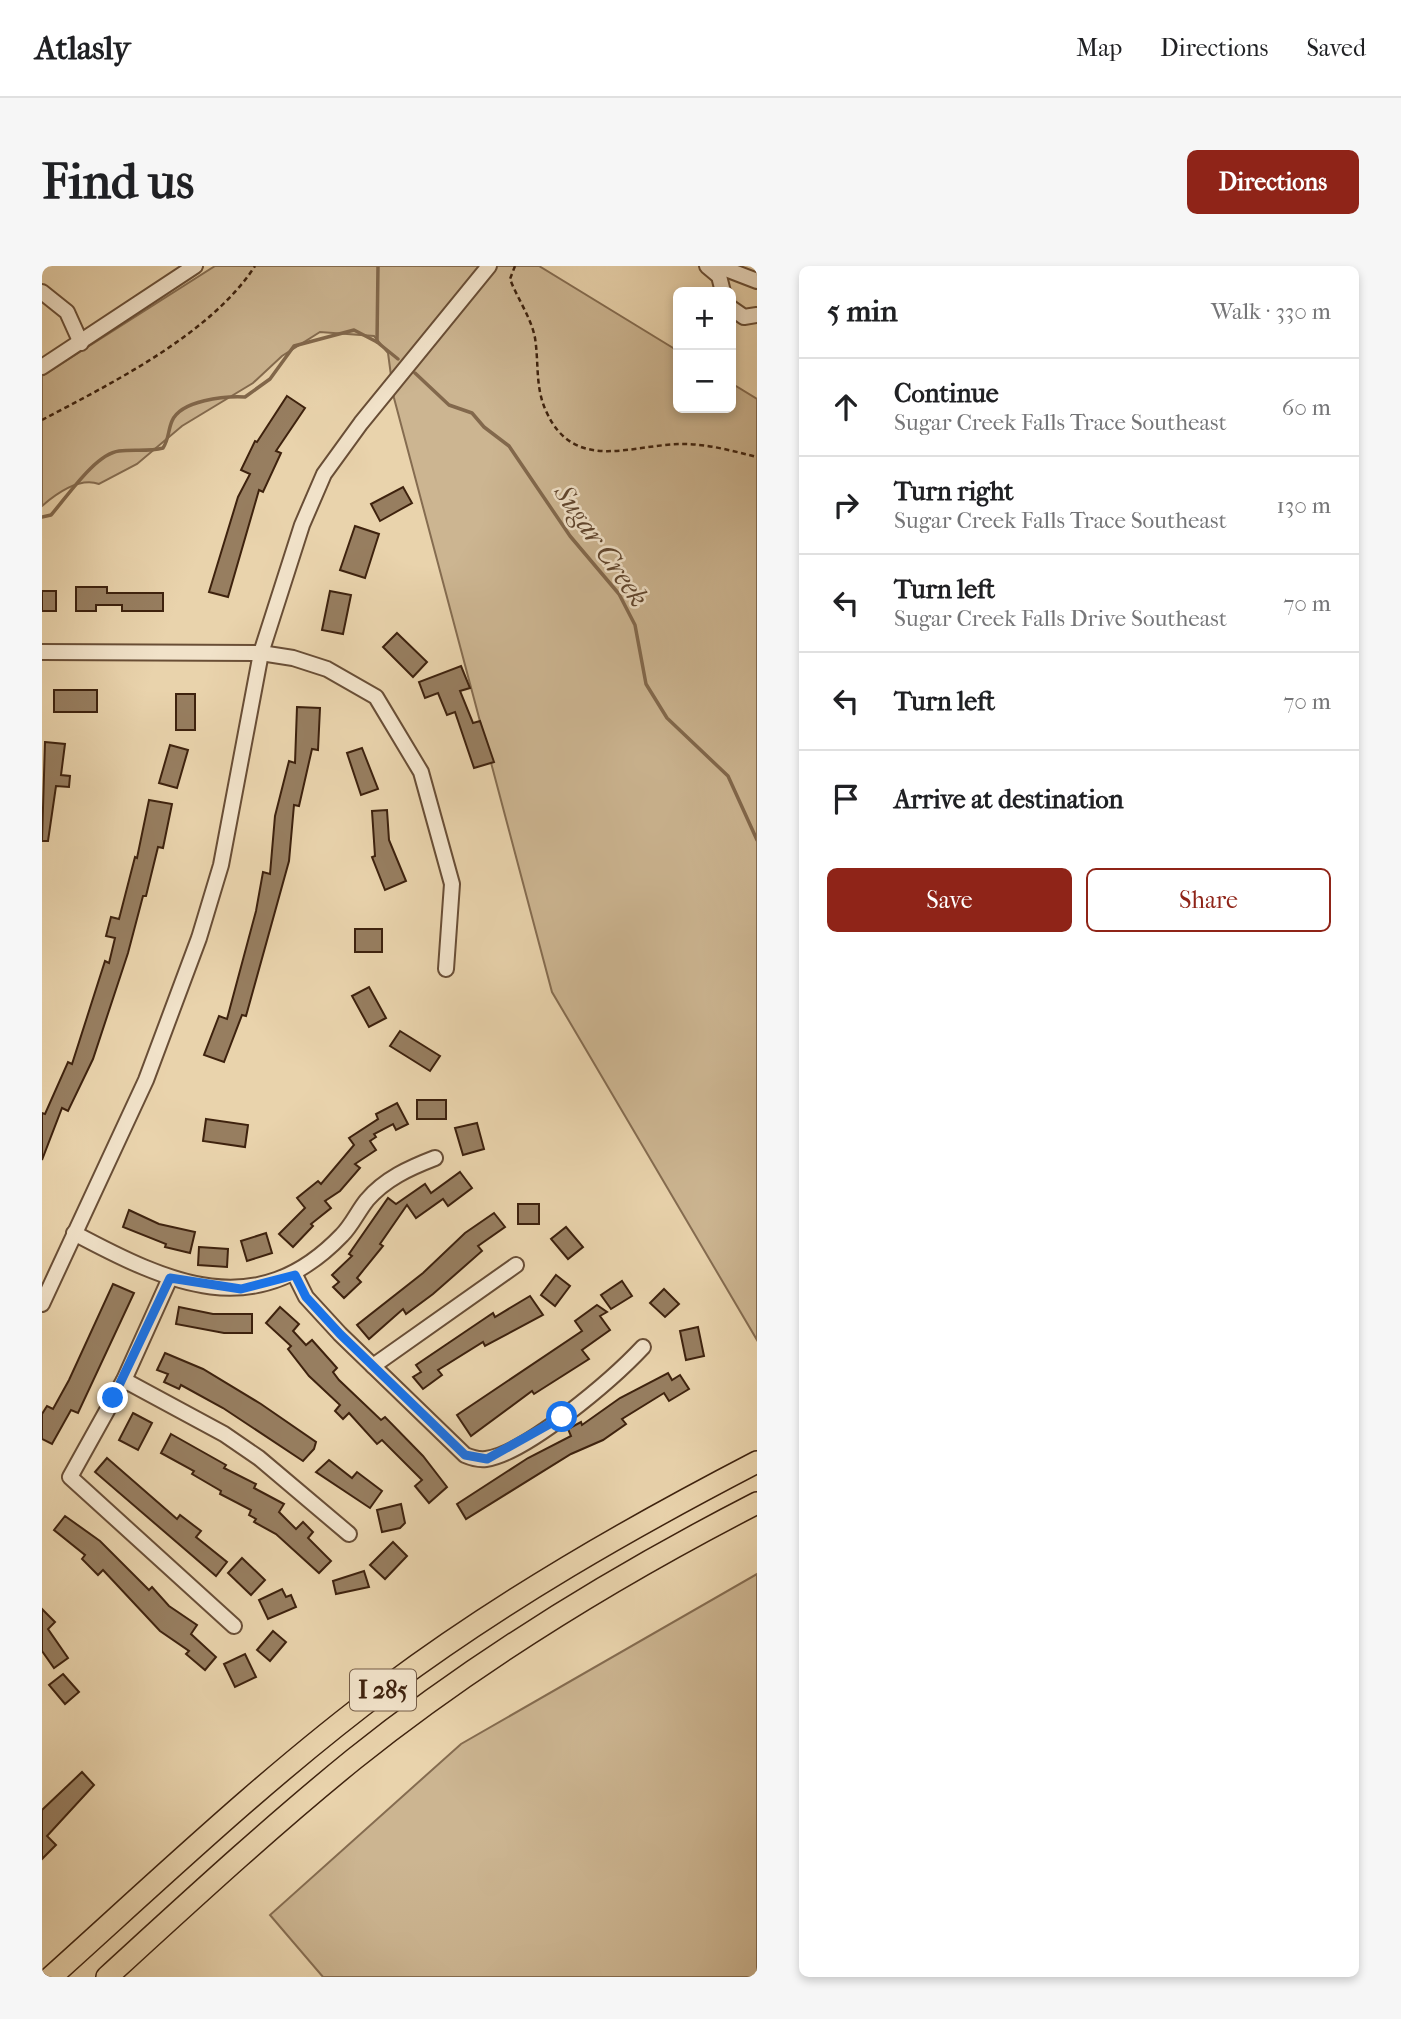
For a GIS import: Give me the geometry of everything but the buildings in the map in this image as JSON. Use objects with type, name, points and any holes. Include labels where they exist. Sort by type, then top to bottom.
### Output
[{"type":"highway","name":"I 285","points":[[51,1977],[276,1777],[385,1688],[527,1590],[610,1540],[757,1462]]},
{"type":"highway","name":"I 285","points":[[107,1977],[354,1760],[457,1682],[608,1583],[757,1503]]},
{"type":"street","points":[[42,367],[195,266]]},
{"type":"street","points":[[42,1304],[146,1080],[199,938],[221,865],[261,653],[302,525],[324,474],[361,422],[489,266]]},
{"type":"street","points":[[707,266],[719,276],[722,287]]},
{"type":"street","points":[[718,266],[757,281]]},
{"type":"street","points":[[42,292],[67,312],[81,342]]},
{"type":"street","points":[[736,311],[744,317],[757,315]]},
{"type":"street","points":[[42,652],[261,653],[293,658],[327,669],[376,697],[421,772],[452,884],[446,969]]},
{"type":"street","points":[[74,1233],[141,1268],[170,1278],[241,1289],[295,1275],[344,1234],[380,1187],[399,1174],[435,1158]]},
{"type":"street","points":[[373,1366],[516,1265]]},
{"type":"street","points":[[295,1275],[306,1297],[465,1455],[487,1459],[520,1444],[592,1396],[643,1348]]},
{"type":"street","points":[[170,1278],[124,1380],[70,1477],[234,1626]]},
{"type":"street","points":[[124,1380],[224,1434],[251,1452],[349,1534]]},
{"type":"path","points":[[42,420],[164,349],[237,289],[255,266]]},
{"type":"path","points":[[515,266],[510,279],[535,337],[536,377],[546,411],[561,434],[584,447],[607,454],[659,445],[688,444],[757,457]]},
{"type":"shaded area","points":[[215,266],[539,266],[673,348],[673,413],[736,413],[736,386],[757,399],[757,1340],[552,992],[394,398],[388,353],[374,336],[320,332],[282,356],[253,383],[182,426],[137,464],[99,484],[76,484],[42,506],[42,376]]},
{"type":"shaded area","points":[[757,1574],[757,1977],[323,1977],[270,1915],[461,1744]]},
{"type":"waterway","points":[[377,342],[378,266]]},
{"type":"waterway","name":"Sugar Creek","points":[[42,517],[51,515],[91,468],[110,454],[163,448],[172,421],[184,408],[226,397],[245,397],[270,379],[294,346],[354,330],[377,342],[398,359]]},
{"type":"waterway","name":"Sugar Creek","points":[[415,373],[449,405],[472,413],[484,427],[509,446],[570,536],[619,594],[635,625],[646,684],[667,718],[728,776],[757,840]]},
{"type":"route","points":[[113,1398],[124,1380],[170,1278],[241,1289],[295,1275],[306,1297],[340,1334],[465,1455],[475,1459],[487,1459],[520,1444],[562,1417]]}]
